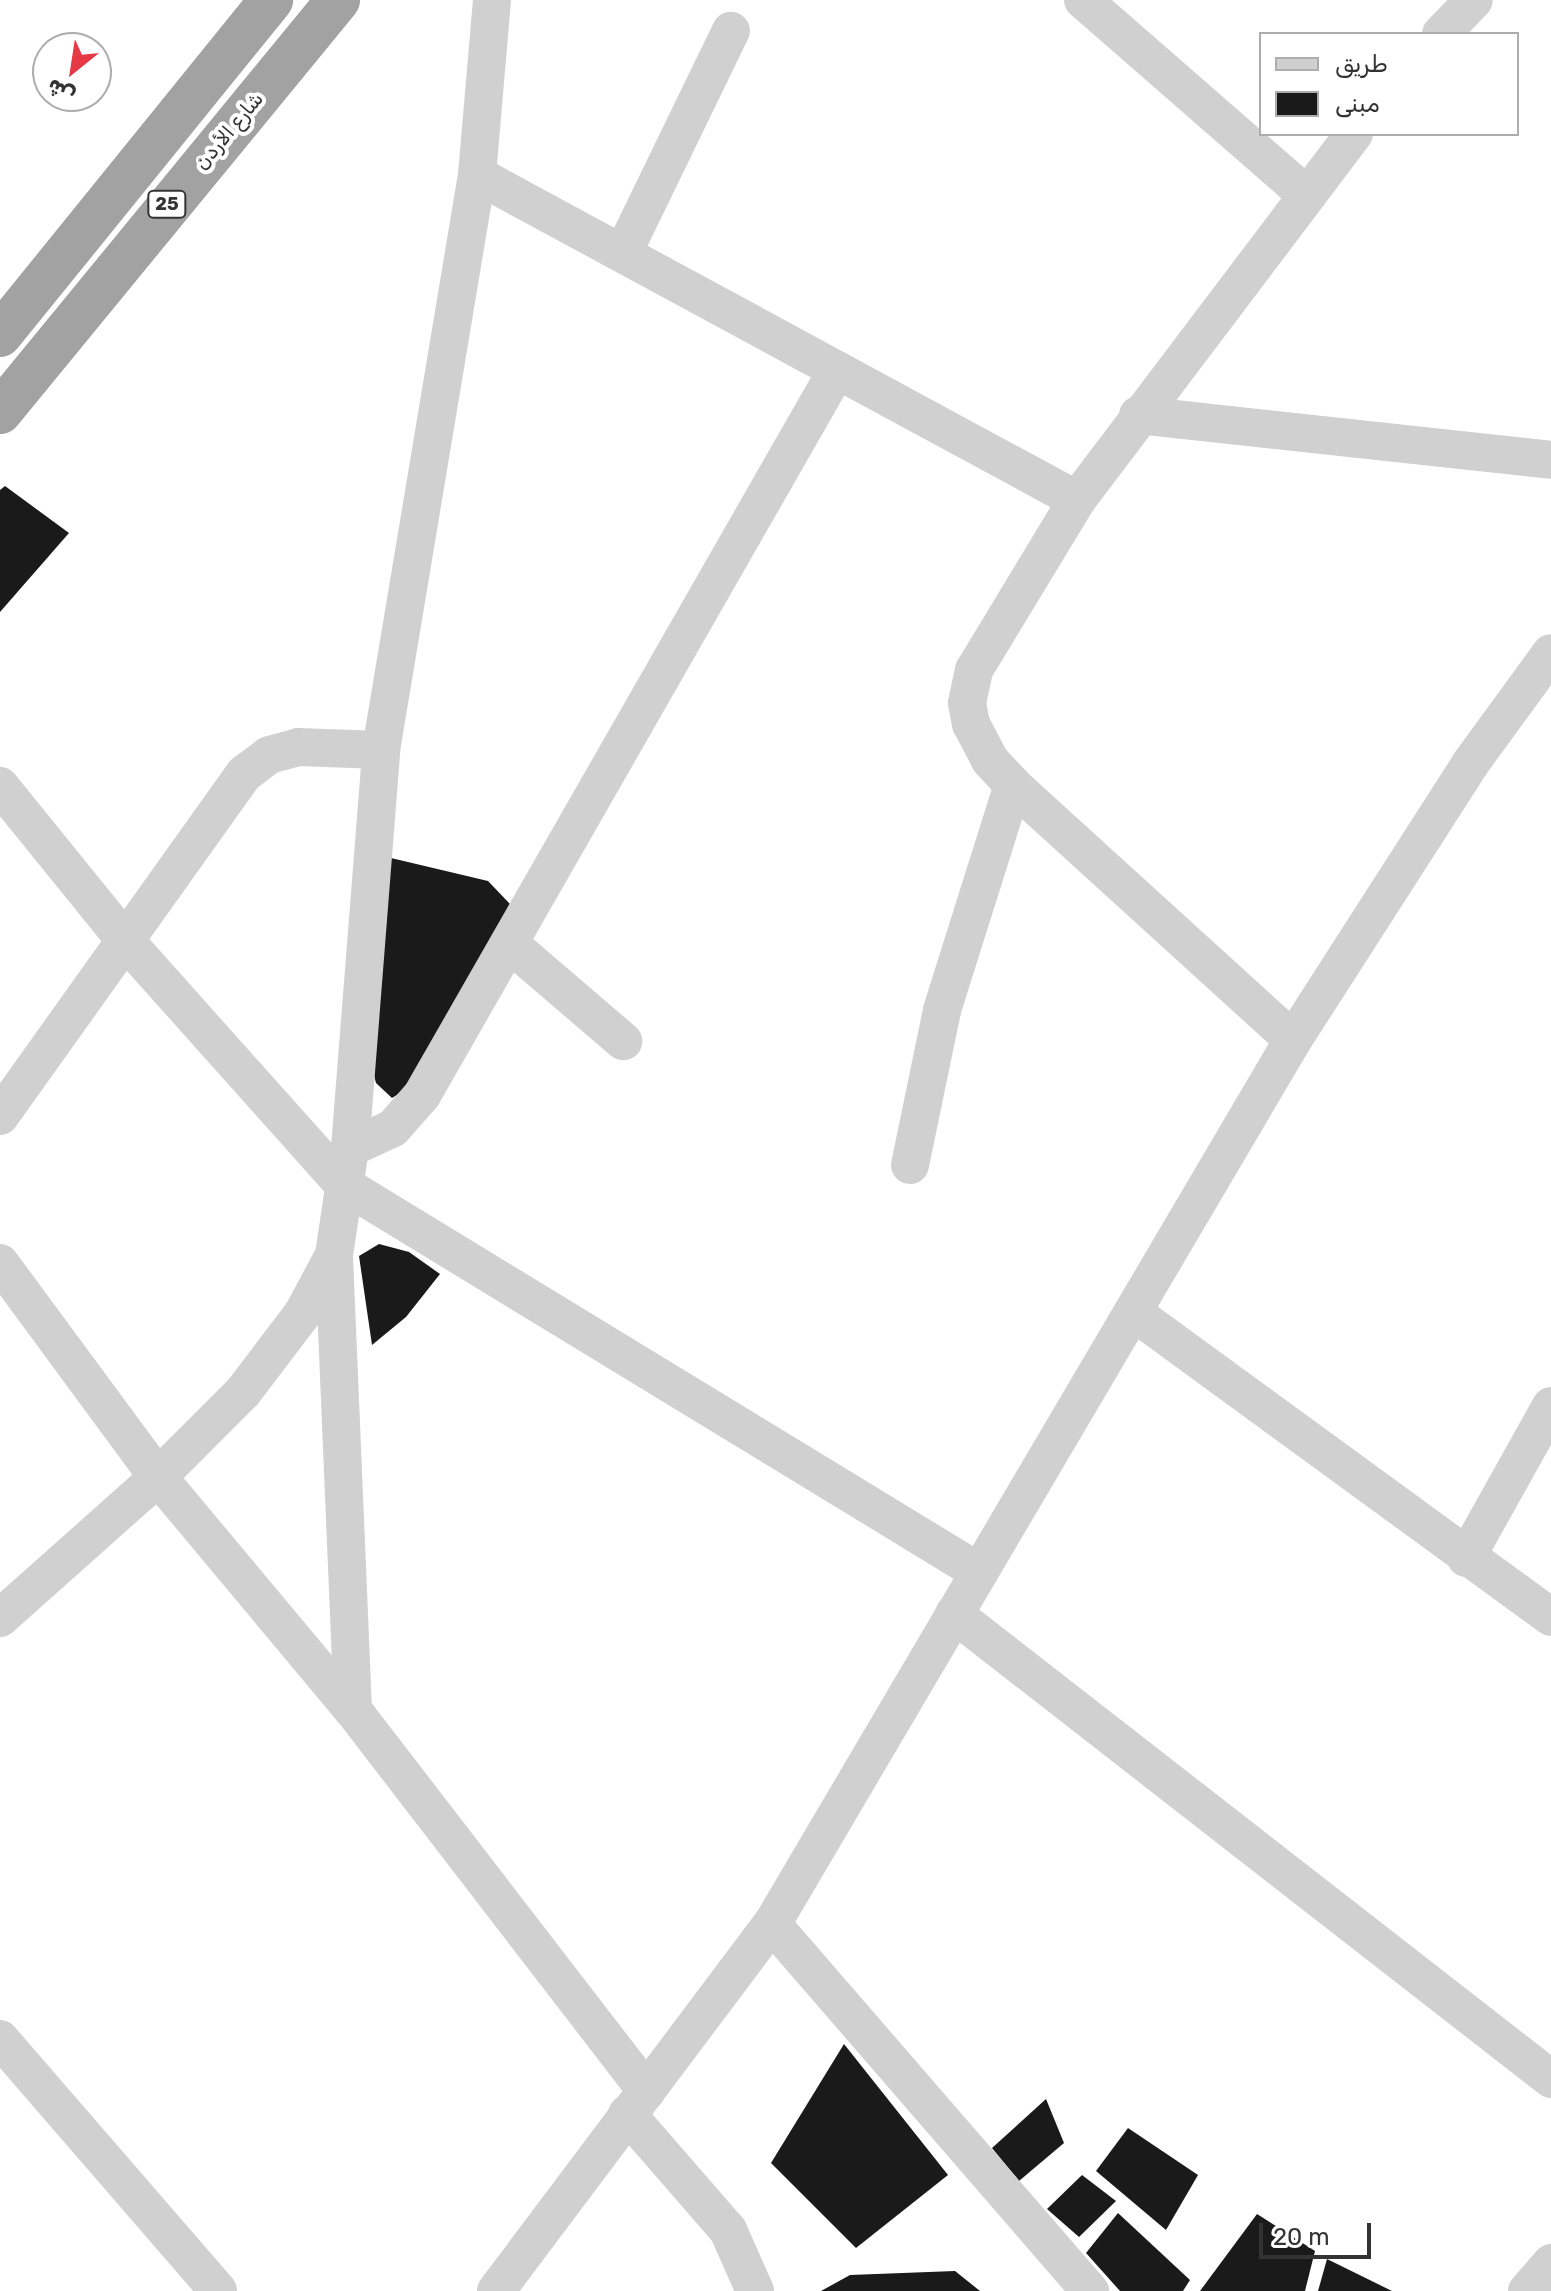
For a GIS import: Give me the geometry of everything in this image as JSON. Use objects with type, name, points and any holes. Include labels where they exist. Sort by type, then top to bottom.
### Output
[{"type":"highway","name":"25","points":[[0,335],[135,163],[271,0]]},
{"type":"highway","name":"شارع الأردن","points":[[0,412],[338,0]]},
{"type":"highway","points":[[135,163],[175,195]]},
{"type":"street","points":[[353,1710],[334,1255],[350,1148],[381,750],[477,175],[492,0]]},
{"type":"street","points":[[1083,0],[1305,194]]},
{"type":"street","points":[[1443,32],[1474,0]]},
{"type":"street","points":[[623,253],[731,31]]},
{"type":"street","points":[[1293,1040],[1013,785],[990,760],[971,724],[967,703],[974,670],[1077,500],[1305,194],[1352,136]]},
{"type":"street","points":[[477,175],[1077,500]]},
{"type":"street","points":[[350,1148],[393,1128],[422,1095],[511,945],[837,370]]},
{"type":"street","points":[[1138,415],[1551,460]]},
{"type":"street","points":[[496,2291],[772,1924],[1293,1040],[1470,764],[1551,653]]},
{"type":"street","points":[[0,1116],[123,938],[244,774],[269,755],[298,747],[381,750]]},
{"type":"street","points":[[910,1165],[942,1010],[1013,785]]},
{"type":"street","points":[[0,786],[123,938],[344,1185],[979,1572]]},
{"type":"street","points":[[511,945],[623,1041]]},
{"type":"street","points":[[0,1618],[158,1477],[276,1353],[334,1255]]},
{"type":"street","points":[[0,1263],[158,1477],[353,1710],[728,2230],[755,2291]]},
{"type":"street","points":[[1133,1312],[1466,1558],[1551,1617]]},
{"type":"street","points":[[1466,1558],[1551,1406]]},
{"type":"street","points":[[954,1614],[1551,2079]]},
{"type":"street","points":[[772,1924],[1090,2291]]},
{"type":"street","points":[[0,2039],[218,2291]]},
{"type":"street","points":[[1527,2291],[1551,2263]]},
{"type":"building","points":[[5,486],[69,533],[0,612],[0,490]]},
{"type":"building","points":[[391,858],[488,881],[510,904],[405,1090],[392,1098],[376,1083],[365,1041]]},
{"type":"building","points":[[379,1244],[409,1252],[440,1274],[406,1317],[372,1345],[359,1256]]},
{"type":"building","points":[[844,2044],[948,2175],[856,2248],[771,2163]]},
{"type":"building","points":[[1046,2099],[1064,2143],[1019,2181],[992,2148]]},
{"type":"building","points":[[1128,2128],[1198,2175],[1166,2230],[1096,2171]]},
{"type":"building","points":[[1082,2175],[1116,2201],[1079,2237],[1047,2209]]},
{"type":"building","points":[[1118,2213],[1190,2280],[1183,2291],[1120,2291],[1086,2253]]},
{"type":"building","points":[[1257,2214],[1315,2251],[1305,2291],[1200,2291]]},
{"type":"building","points":[[1327,2259],[1392,2291],[1318,2291]]},
{"type":"building","points":[[955,2271],[980,2291],[821,2291],[850,2275]]}]
